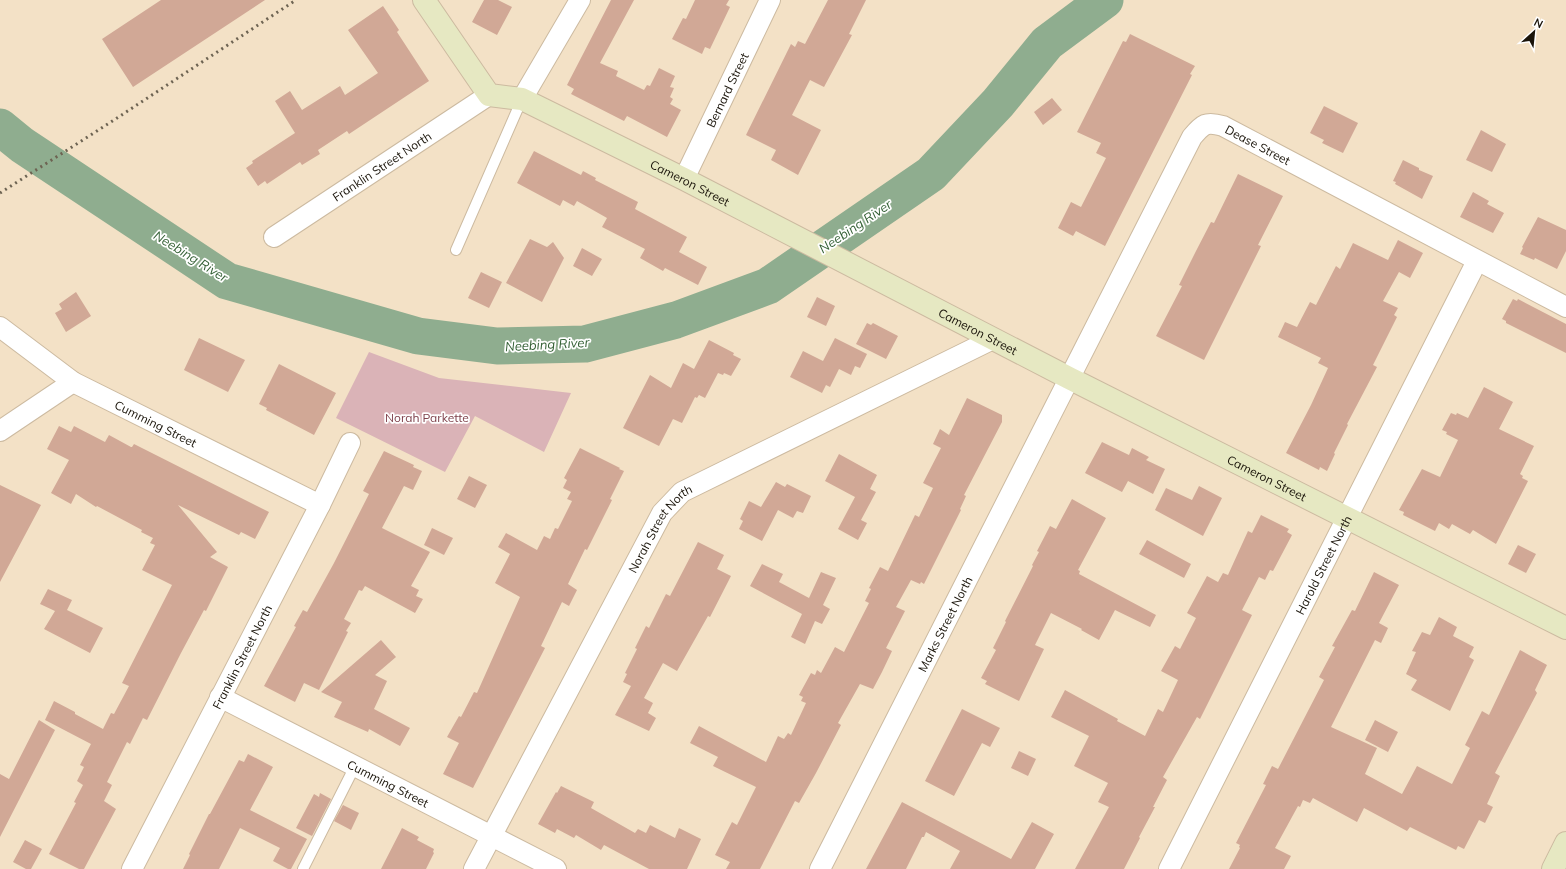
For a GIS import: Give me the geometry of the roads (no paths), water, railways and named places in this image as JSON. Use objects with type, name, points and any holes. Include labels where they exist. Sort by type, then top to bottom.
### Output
[{"type":"street","points":[[424,0],[489,95]]},
{"type":"street","points":[[522,99],[580,0]]},
{"type":"street","name":"Bernard Street","points":[[684,179],[770,0]]},
{"type":"street","name":"Cameron Street","points":[[489,95],[522,99],[684,179],[1069,378],[1566,628]]},
{"type":"street","name":"Franklin Street North","points":[[274,237],[489,95]]},
{"type":"street","name":"Dease Street","points":[[1069,378],[1192,137],[1202,126],[1212,123],[1223,126],[1476,261],[1566,307]]},
{"type":"street","name":"Harold Street North","points":[[1169,869],[1476,261]]},
{"type":"street","name":"Cumming Street","points":[[0,327],[73,382],[320,505]]},
{"type":"street","name":"Norah Street North","points":[[474,869],[662,513],[682,492],[993,339]]},
{"type":"street","name":"Marks Street North","points":[[820,869],[1069,378]]},
{"type":"street","points":[[0,431],[73,382]]},
{"type":"street","name":"Franklin Street North","points":[[132,869],[320,505],[350,443]]},
{"type":"street","name":"Cumming Street","points":[[220,697],[556,869]]},
{"type":"street","points":[[1553,869],[1566,843]]},
{"type":"lane","points":[[456,250],[522,99]]},
{"type":"lane","points":[[303,869],[355,766]]},
{"type":"waterway","name":"Neebing River","points":[[0,127],[22,145],[227,281],[418,336],[497,346],[585,344],[676,320],[768,286],[931,174],[998,103],[1047,43],[1105,0]]},
{"type":"railway","points":[[0,193],[296,0]]},
{"type":"park label","name":"Norah Parkette","points":[[427,417]]}]
